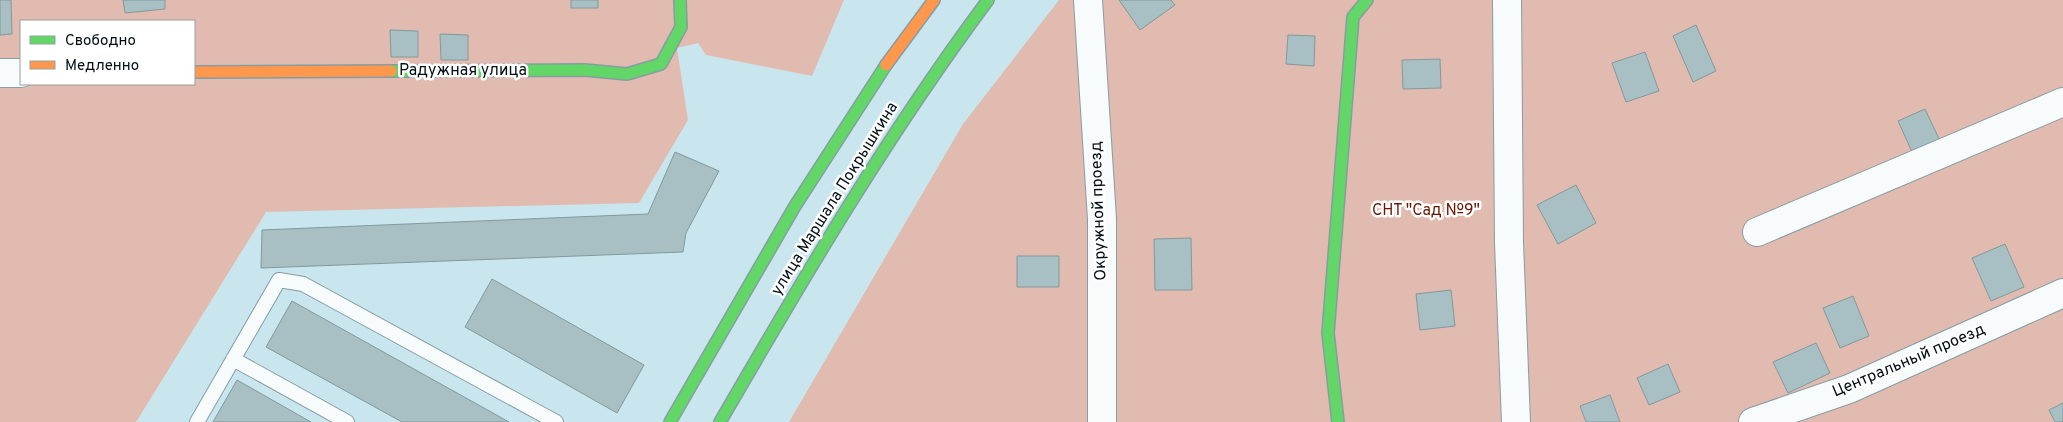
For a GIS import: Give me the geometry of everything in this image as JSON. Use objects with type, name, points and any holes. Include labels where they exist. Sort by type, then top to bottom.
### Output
[{"type":"main road","name":"Радужная улица","points":[[195,72],[585,70],[628,74],[661,64],[681,27],[680,0]]},
{"type":"main road","name":"улица Маршала Покрышкина","points":[[670,422],[810,183],[871,89],[934,0]]},
{"type":"main road","name":"улица Маршала Покрышкина","points":[[720,422],[867,174],[936,69],[988,0]]},
{"type":"main road","points":[[1338,422],[1328,333],[1353,17],[1367,0]]},
{"type":"street","name":"Окружной проезд","points":[[1088,0],[1102,219],[1102,422]]},
{"type":"street","points":[[1507,0],[1509,243],[1516,422]]},
{"type":"street","points":[[0,74],[20,73]]},
{"type":"street","points":[[1757,232],[2063,102]]},
{"type":"street","name":"Центральный проезд","points":[[1752,422],[1849,388],[2063,293]]},
{"type":"lane","points":[[197,422],[279,280],[303,284],[556,422]]},
{"type":"lane","points":[[233,359],[347,422]]},
{"type":"green space","points":[[0,0],[844,0],[812,76],[706,55],[698,43],[677,48],[688,120],[639,203],[266,212],[136,422],[0,422]]},
{"type":"green space","name":"СНТ \"Сад №9\"","points":[[1059,0],[2063,0],[2063,422],[789,422],[963,124]]},
{"type":"building","points":[[0,0],[11,0],[12,34],[0,35]]},
{"type":"building","points":[[123,0],[165,0],[165,9],[125,13]]},
{"type":"building","points":[[571,0],[598,0],[598,8],[571,8]]},
{"type":"building","points":[[1119,0],[1171,0],[1175,5],[1140,30]]},
{"type":"building","points":[[1696,25],[1716,71],[1693,82],[1673,36]]},
{"type":"building","points":[[390,30],[418,31],[418,57],[391,57]]},
{"type":"building","points":[[440,34],[468,35],[468,60],[441,60]]},
{"type":"building","points":[[1288,35],[1315,36],[1314,66],[1286,64]]},
{"type":"building","points":[[1645,52],[1659,91],[1626,102],[1612,63]]},
{"type":"building","points":[[1440,59],[1441,88],[1403,89],[1402,60]]},
{"type":"building","points":[[1925,109],[1940,141],[1913,154],[1898,121]]},
{"type":"building","points":[[675,152],[719,171],[686,233],[683,252],[261,268],[262,230],[648,214]]},
{"type":"building","points":[[1576,185],[1596,223],[1558,244],[1537,205]]},
{"type":"building","points":[[1191,238],[1192,290],[1155,290],[1154,239]]},
{"type":"building","points":[[2005,244],[2024,287],[1991,301],[1972,258]]},
{"type":"building","points":[[1017,256],[1059,256],[1059,287],[1017,287]]},
{"type":"building","points":[[492,279],[644,365],[617,413],[465,327]]},
{"type":"building","points":[[1451,290],[1455,326],[1420,330],[1416,294]]},
{"type":"building","points":[[1853,296],[1869,336],[1840,348],[1823,308]]},
{"type":"building","points":[[292,301],[509,422],[402,422],[266,347]]},
{"type":"building","points":[[1816,343],[1830,373],[1788,393],[1773,362]]},
{"type":"building","points":[[1668,364],[1680,392],[1649,405],[1637,378]]},
{"type":"building","points":[[237,380],[311,422],[213,422]]},
{"type":"building","points":[[1610,395],[1620,422],[1586,422],[1580,406]]},
{"type":"building","points":[[2063,403],[2063,422],[2055,422],[2049,410]]},
{"type":"traffic: fast","points":[[391,71],[585,70],[627,74],[661,64],[681,27],[680,0]]},
{"type":"traffic: fast","points":[[720,422],[815,260],[881,154],[988,0]]},
{"type":"traffic: fast","points":[[1338,422],[1328,333],[1353,17],[1367,0]]},
{"type":"traffic: fast","points":[[670,422],[795,206],[886,65]]},
{"type":"traffic: slow","points":[[886,65],[934,0]]},
{"type":"traffic: slow","points":[[195,72],[391,71]]}]
